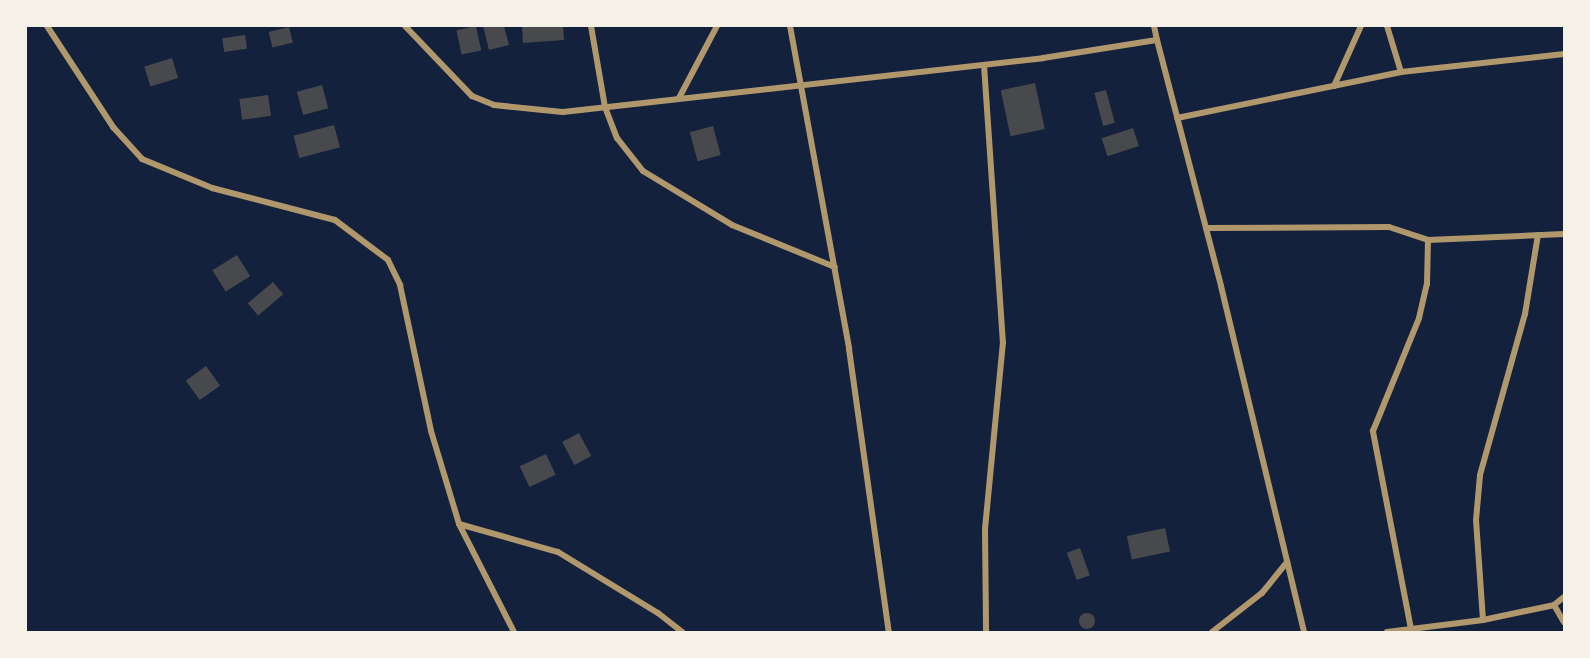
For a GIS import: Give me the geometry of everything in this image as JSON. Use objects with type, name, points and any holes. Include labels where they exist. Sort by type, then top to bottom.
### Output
[{"type":"street","points":[[47,26],[113,127],[142,159],[212,188],[287,204],[335,220],[388,260],[400,285],[429,420],[459,524],[514,633]]},
{"type":"street","points":[[405,26],[472,96],[494,105],[563,112],[984,65],[1157,40]]},
{"type":"street","points":[[591,26],[605,107],[617,138],[643,171],[732,225],[835,267]]},
{"type":"street","points":[[679,98],[717,26]]},
{"type":"street","points":[[790,26],[835,267],[890,633]]},
{"type":"street","points":[[1154,26],[1206,228],[1304,633]]},
{"type":"street","points":[[1334,86],[1361,26]]},
{"type":"street","points":[[1387,26],[1401,72]]},
{"type":"street","points":[[1177,118],[1401,72],[1564,54]]},
{"type":"street","points":[[984,65],[1003,342],[985,530],[986,633]]},
{"type":"street","points":[[1206,228],[1389,227],[1428,240],[1564,234]]},
{"type":"street","points":[[1484,620],[1476,520],[1480,475],[1525,314],[1538,235]]},
{"type":"street","points":[[1411,629],[1373,430],[1419,318],[1427,284],[1428,240]]},
{"type":"street","points":[[459,524],[558,552],[658,613],[682,633]]},
{"type":"street","points":[[1212,633],[1262,593],[1287,562]]},
{"type":"street","points":[[1387,633],[1484,620],[1554,604],[1564,597]]},
{"type":"street","points":[[1554,604],[1564,622]]},
{"type":"building","points":[[476,26],[481,50],[462,55],[456,30]]},
{"type":"building","points":[[483,26],[504,26],[509,45],[489,50]]},
{"type":"building","points":[[522,26],[563,26],[564,40],[523,43]]},
{"type":"building","points":[[289,27],[293,43],[272,48],[269,32]]},
{"type":"building","points":[[245,35],[247,49],[224,52],[222,38]]},
{"type":"building","points":[[172,58],[178,78],[150,87],[144,66]]},
{"type":"building","points":[[1035,83],[1045,129],[1011,136],[1001,90]]},
{"type":"building","points":[[322,85],[328,108],[303,115],[297,92]]},
{"type":"building","points":[[1106,90],[1115,123],[1103,126],[1094,93]]},
{"type":"building","points":[[268,95],[271,116],[242,120],[239,99]]},
{"type":"building","points":[[334,125],[340,147],[299,158],[293,136]]},
{"type":"building","points":[[713,126],[721,155],[698,161],[690,132]]},
{"type":"building","points":[[1133,128],[1139,146],[1107,156],[1102,138]]},
{"type":"building","points":[[237,255],[250,276],[226,292],[212,270]]},
{"type":"building","points":[[273,282],[283,294],[258,315],[248,303]]},
{"type":"building","points":[[206,366],[220,385],[200,400],[186,381]]},
{"type":"building","points":[[579,433],[591,456],[574,465],[562,442]]},
{"type":"building","points":[[546,454],[556,475],[529,487],[520,466]]},
{"type":"building","points":[[1165,528],[1170,551],[1132,560],[1127,536]]},
{"type":"building","points":[[1080,548],[1090,575],[1077,580],[1067,553]]},
{"type":"building","points":[[1087,613],[1093,615],[1095,621],[1093,627],[1087,629],[1081,627],[1079,621],[1081,615]]}]
